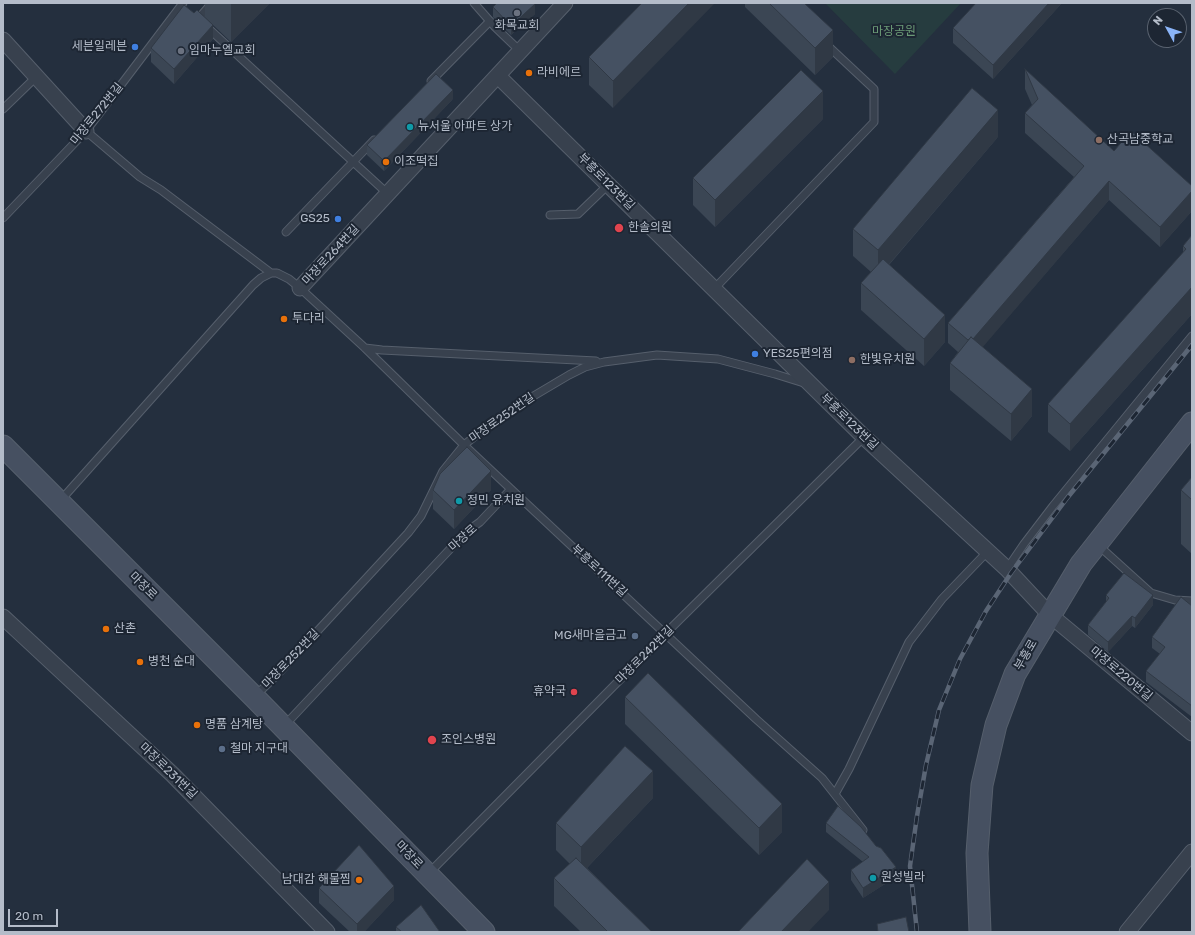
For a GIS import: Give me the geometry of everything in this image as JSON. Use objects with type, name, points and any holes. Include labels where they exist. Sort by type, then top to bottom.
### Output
[{"type":"main road","name":"부흥로","points":[[980,932],[977,853],[982,785],[996,725],[1015,674],[1081,564],[1192,423]]},
{"type":"main road","name":"마장로","points":[[3,446],[283,726],[484,932]]},
{"type":"street","name":"마장로264번길","points":[[300,288],[565,3]]},
{"type":"street","points":[[3,40],[86,131]]},
{"type":"street","name":"부흥로123번길","points":[[498,76],[864,437],[1007,569],[1050,615]]},
{"type":"street","name":"마장로220번길","points":[[1050,615],[1192,733]]},
{"type":"street","name":"마장로231번길","points":[[3,616],[172,774],[327,932]]},
{"type":"street","points":[[1127,932],[1192,852]]},
{"type":"lane","name":"마장로272번길","points":[[3,218],[86,131],[189,10],[212,3]]},
{"type":"lane","points":[[474,3],[520,52]]},
{"type":"lane","points":[[189,10],[388,194]]},
{"type":"lane","points":[[424,88],[490,21]]},
{"type":"lane","points":[[714,289],[874,122],[874,90],[822,41]]},
{"type":"lane","points":[[3,109],[36,77]]},
{"type":"lane","name":"마장로264번길","points":[[86,131],[140,177],[161,190],[271,272],[277,273],[289,279],[300,288]]},
{"type":"lane","points":[[286,232],[380,134]]},
{"type":"lane","points":[[550,215],[578,214],[608,184]]},
{"type":"lane","points":[[59,502],[253,285],[271,272]]},
{"type":"lane","name":"부흥로111번길","points":[[300,288],[365,348],[464,445],[756,719],[822,778],[866,835]]},
{"type":"lane","points":[[1007,569],[1053,506],[1192,336]]},
{"type":"lane","points":[[365,348],[604,362]]},
{"type":"lane","name":"마장로252번길","points":[[254,697],[275,677],[408,533],[421,516],[443,471],[464,445],[520,404],[569,375],[585,367],[604,362],[657,356],[718,360],[775,374],[812,386]]},
{"type":"lane","name":"마장로242번길","points":[[428,875],[666,633],[864,437]]},
{"type":"lane","name":"마장로","points":[[283,726],[466,532],[480,522],[512,489]]},
{"type":"lane","points":[[1097,544],[1151,593],[1174,600],[1192,601]]},
{"type":"lane","points":[[835,794],[849,769],[909,642],[942,599],[988,552]]},
{"type":"green space","name":"마장공원","points":[[825,3],[961,3],[895,74]]},
{"type":"building","points":[[497,3],[535,4],[511,26],[493,7]]},
{"type":"building","points":[[642,3],[689,3],[613,81],[589,57]]},
{"type":"building","points":[[769,3],[804,3],[833,30],[815,48]]},
{"type":"building","points":[[976,3],[1049,3],[993,65],[953,28]]},
{"type":"building","points":[[184,5],[194,13],[197,10],[213,25],[174,69],[151,48]]},
{"type":"building","points":[[1025,69],[1114,151],[1131,131],[1192,186],[1192,191],[1160,227],[1109,181],[973,339],[971,337],[968,340],[948,323],[1084,166],[1025,113],[1038,99]]},
{"type":"building","points":[[801,70],[823,91],[715,200],[693,178]]},
{"type":"building","name":"뉴서울 아파트 상가","points":[[436,74],[453,90],[384,161],[367,145]]},
{"type":"building","points":[[972,88],[998,110],[878,250],[853,229]]},
{"type":"building","points":[[1192,235],[1192,287],[1070,424],[1048,404],[1186,249],[1183,246]]},
{"type":"building","points":[[883,259],[945,315],[924,339],[861,283]]},
{"type":"building","points":[[971,337],[1032,389],[1011,414],[950,363]]},
{"type":"building","points":[[467,447],[491,471],[454,510],[433,490],[440,474]]},
{"type":"building","points":[[1192,477],[1192,500],[1181,490]]},
{"type":"building","points":[[1124,573],[1153,595],[1135,618],[1132,616],[1108,642],[1088,625],[1109,598],[1106,595]]},
{"type":"building","points":[[1181,597],[1192,606],[1192,706],[1146,671],[1165,647],[1152,637]]},
{"type":"building","points":[[648,673],[782,804],[759,828],[625,697]]},
{"type":"building","points":[[625,746],[653,771],[581,847],[556,823]]},
{"type":"building","points":[[838,806],[861,827],[876,846],[881,848],[896,867],[863,888],[851,870],[869,857],[826,823]]},
{"type":"building","name":"남대감 해물찜","points":[[359,845],[394,886],[357,924],[319,888]]},
{"type":"building","points":[[576,858],[652,932],[608,932],[554,878]]},
{"type":"building","points":[[807,859],[829,882],[781,932],[738,932]]},
{"type":"building","points":[[421,905],[440,932],[402,932],[396,927]]},
{"type":"building","points":[[906,917],[909,932],[878,932],[877,924]]},
{"type":"railway","points":[[917,932],[910,866],[917,816],[926,765],[939,710],[960,659],[986,611],[1011,573],[1068,497],[1192,345]]},
{"type":"place","name":"화목교회","points":[[517,13]]},
{"type":"place","name":"세븐일레븐","points":[[135,47]]},
{"type":"place","name":"임마누엘교회","points":[[181,51]]},
{"type":"place","name":"라비에르","points":[[529,73]]},
{"type":"place","name":"뉴서울 아파트 상가","points":[[410,127]]},
{"type":"place","name":"산곡남중학교","points":[[1099,140]]},
{"type":"place","name":"이조떡집","points":[[386,162]]},
{"type":"place","name":"GS25","points":[[338,219]]},
{"type":"place","name":"한솔의원","points":[[619,228]]},
{"type":"place","name":"투다리","points":[[284,319]]},
{"type":"place","name":"YES25편의점","points":[[755,354]]},
{"type":"place","name":"한빛유치원","points":[[852,360]]},
{"type":"place","name":"정민 유치원","points":[[459,501]]},
{"type":"place","name":"산촌","points":[[106,629]]},
{"type":"place","name":"MG새마을금고","points":[[635,636]]},
{"type":"place","name":"병천 순대","points":[[140,662]]},
{"type":"place","name":"휴약국","points":[[574,692]]},
{"type":"place","name":"명품 삼계탕","points":[[197,725]]},
{"type":"place","name":"조인스병원","points":[[432,740]]},
{"type":"place","name":"철마 지구대","points":[[222,749]]},
{"type":"place","name":"원성빌라","points":[[873,878]]},
{"type":"place","name":"남대감 해물찜","points":[[359,880]]}]
